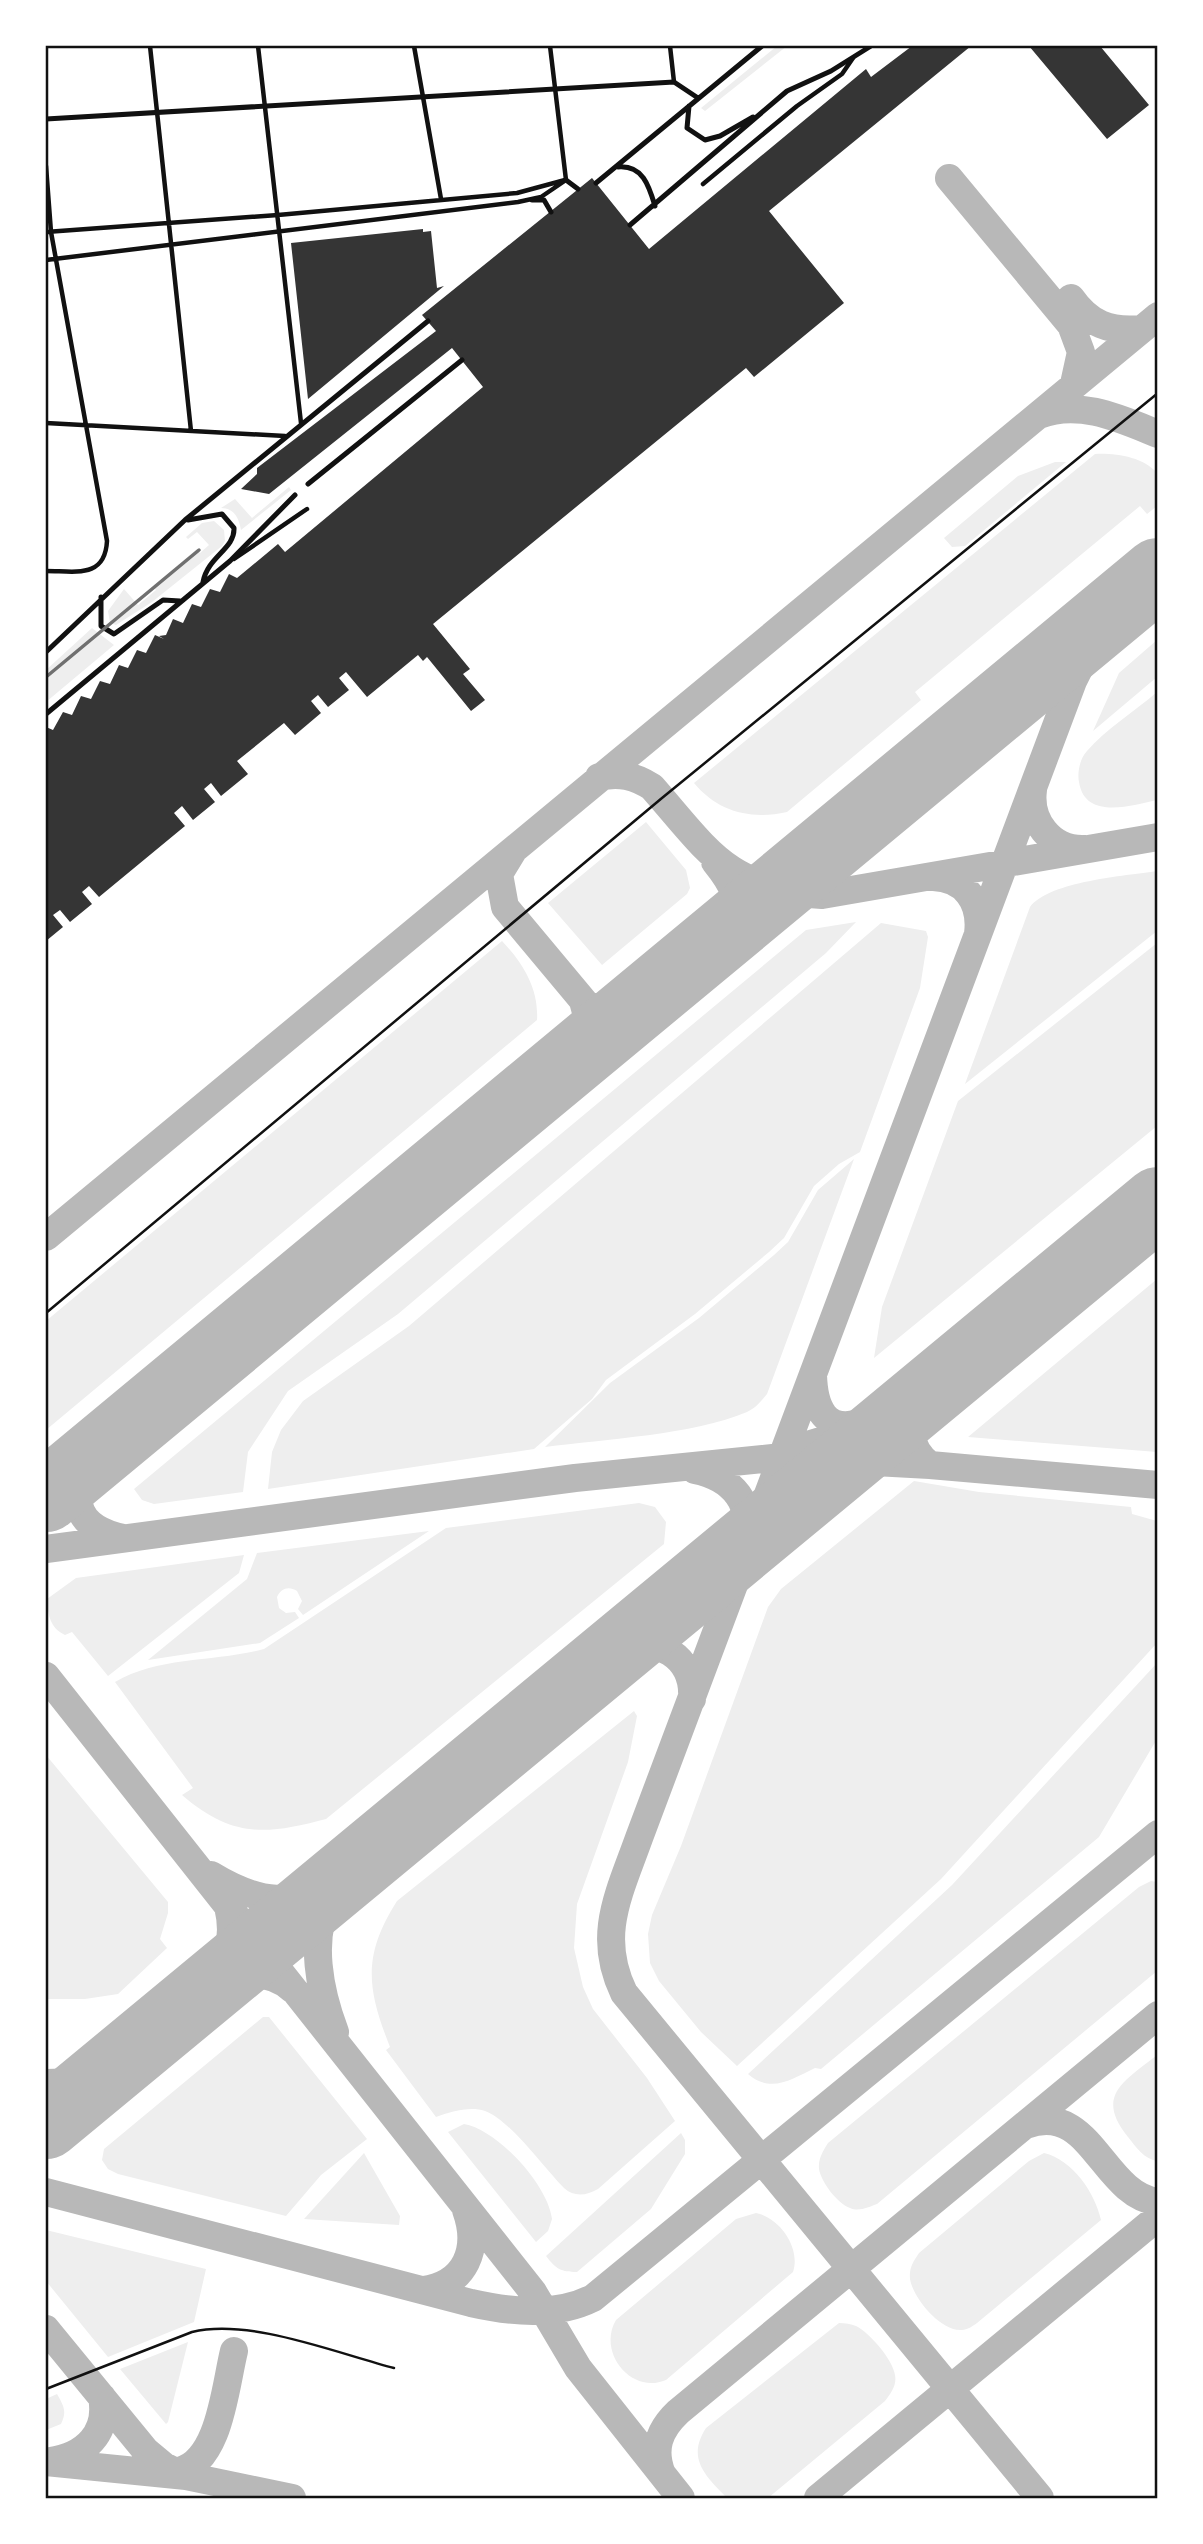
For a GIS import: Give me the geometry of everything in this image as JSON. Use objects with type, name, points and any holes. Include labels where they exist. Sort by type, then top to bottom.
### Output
[{"type":"street","points":[[150,46],[191,431]]},
{"type":"street","points":[[258,46],[301,423]]},
{"type":"street","points":[[414,46],[441,199]]},
{"type":"street","points":[[550,46],[566,180],[578,189]]},
{"type":"street","points":[[670,46],[674,82]]},
{"type":"street","points":[[596,183],[762,46]]},
{"type":"street","points":[[630,225],[794,86],[853,58],[871,46]]},
{"type":"street","points":[[703,184],[797,106],[842,74],[853,58]]},
{"type":"street","points":[[46,119],[674,82],[698,98]]},
{"type":"street","points":[[689,106],[687,128],[705,140],[720,136],[764,111]]},
{"type":"street","points":[[46,166],[48,232],[56,260],[107,545],[100,565],[72,571],[46,572]]},
{"type":"street","points":[[615,168],[626,166],[642,175],[654,206]]},
{"type":"street","points":[[48,232],[278,215],[517,192],[566,180]]},
{"type":"street","points":[[532,200],[550,192],[566,180]]},
{"type":"street","points":[[517,192],[518,202]]},
{"type":"street","points":[[46,260],[279,234],[532,200],[544,200],[551,212]]},
{"type":"street","points":[[46,652],[185,520],[428,321]]},
{"type":"street","points":[[308,484],[461,360]]},
{"type":"street","points":[[46,423],[285,436]]},
{"type":"street","points":[[230,561],[295,495]]},
{"type":"street","points":[[46,714],[203,582],[306,509]]},
{"type":"street","points":[[185,520],[217,514],[226,516],[234,527],[232,541],[212,560],[203,582]]},
{"type":"street","points":[[101,597],[101,626],[114,634],[163,600],[180,601]]},
{"type":"street","points":[[46,645],[56,643]]},
{"type":"lane","points":[[46,1313],[662,799],[1157,393]]},
{"type":"lane","points":[[46,2389],[192,2332],[217,2328],[254,2331],[394,2368]]},
{"type":"shaded area","points":[[777,46],[787,46],[705,111],[701,108]]},
{"type":"shaded area","points":[[1095,454],[1129,457],[1144,463],[1157,473],[1157,506],[1147,514],[1140,506],[915,692],[921,700],[787,812],[761,815],[736,811],[714,801],[694,783]]},
{"type":"shaded area","points":[[1055,462],[1066,462],[965,546],[952,547],[944,538],[1018,476]]},
{"type":"shaded area","points":[[289,487],[291,490],[241,530],[235,514],[221,508],[235,499],[252,518]]},
{"type":"shaded area","points":[[214,521],[224,530],[225,541],[222,546],[152,602],[116,625],[110,623],[108,611],[124,589],[138,605],[156,590],[153,586],[197,549],[200,553],[209,545],[197,532],[188,539],[186,537],[202,523]]},
{"type":"shaded area","points":[[92,628],[114,645],[46,702],[46,670]]},
{"type":"shaded area","points":[[1157,640],[1157,677],[1093,731],[1119,673]]},
{"type":"shaded area","points":[[1157,692],[1157,800],[1123,807],[1100,806],[1090,802],[1083,794],[1078,778],[1085,754],[1102,736]]},
{"type":"shaded area","points":[[646,822],[686,870],[690,888],[687,894],[602,965],[548,903]]},
{"type":"shaded area","points":[[1157,871],[1157,931],[965,1084],[1030,907],[1040,898],[1071,886]]},
{"type":"shaded area","points":[[856,922],[826,953],[398,1314],[288,1391],[248,1452],[243,1492],[154,1504],[142,1500],[134,1489],[806,930]]},
{"type":"shaded area","points":[[881,923],[926,931],[928,937],[920,988],[860,1152],[839,1164],[814,1186],[784,1238],[769,1252],[695,1314],[606,1380],[592,1399],[534,1449],[268,1489],[272,1452],[281,1430],[303,1401],[409,1326]]},
{"type":"shaded area","points":[[502,941],[517,958],[528,977],[535,998],[537,1020],[46,1430],[46,1321]]},
{"type":"shaded area","points":[[1157,943],[1157,1126],[874,1358],[882,1307],[958,1101]]},
{"type":"shaded area","points":[[854,1159],[767,1394],[756,1406],[725,1420],[701,1426],[545,1447],[610,1383],[699,1318],[788,1242],[818,1190]]},
{"type":"shaded area","points":[[1157,1279],[1157,1452],[968,1437]]},
{"type":"shaded area","points":[[914,1481],[979,1492],[1131,1507],[1132,1514],[1157,1521],[1157,1643],[941,1879],[737,2066],[701,2032],[659,1981],[650,1963],[648,1934],[652,1915],[681,1846],[768,1607],[781,1589]]},
{"type":"shaded area","points":[[639,1503],[655,1507],[666,1522],[664,1544],[326,1819],[285,1828],[250,1829],[234,1826],[200,1809],[182,1795],[193,1788],[115,1682],[150,1668],[264,1649],[446,1528]]},
{"type":"shaded area","points":[[429,1531],[303,1615],[298,1609],[302,1601],[297,1591],[283,1590],[277,1597],[279,1608],[286,1613],[295,1612],[299,1618],[260,1643],[148,1660],[247,1579],[257,1553]]},
{"type":"shaded area","points":[[244,1555],[239,1573],[108,1676],[72,1632],[65,1635],[60,1632],[49,1616],[47,1599],[76,1578]]},
{"type":"shaded area","points":[[1157,1663],[1157,1739],[1099,1837],[821,2069],[815,2068],[790,2080],[773,2084],[757,2080],[748,2074],[952,1885]]},
{"type":"shaded area","points":[[634,1711],[637,1716],[628,1762],[577,1904],[574,1948],[583,1987],[593,2009],[647,2078],[675,2121],[598,2189],[576,2194],[564,2188],[516,2134],[495,2116],[485,2111],[466,2109],[436,2117],[386,2050],[390,2047],[373,1990],[373,1956],[378,1939],[397,1901]]},
{"type":"shaded area","points":[[46,1755],[168,1902],[168,1913],[160,1939],[167,1948],[118,1994],[85,1999],[46,1999]]},
{"type":"shaded area","points":[[1151,1881],[1157,1882],[1157,1971],[877,2204],[864,2209],[853,2209],[835,2197],[819,2169],[820,2158],[828,2143],[1139,1887]]},
{"type":"shaded area","points":[[263,2017],[269,2017],[367,2139],[321,2175],[286,2216],[118,2174],[108,2169],[102,2160],[104,2149]]},
{"type":"shaded area","points":[[1157,2055],[1157,2161],[1144,2155],[1128,2137],[1118,2122],[1114,2099],[1125,2081]]},
{"type":"shaded area","points":[[464,2124],[477,2128],[506,2148],[541,2191],[552,2219],[548,2231],[536,2242],[448,2132]]},
{"type":"shaded area","points":[[681,2133],[685,2140],[685,2154],[651,2209],[577,2272],[559,2269],[553,2264],[546,2256]]},
{"type":"shaded area","points":[[364,2153],[400,2216],[399,2225],[304,2219]]},
{"type":"shaded area","points":[[1044,2153],[1064,2163],[1081,2179],[1094,2199],[1101,2220],[974,2325],[962,2330],[945,2326],[922,2304],[912,2287],[910,2272],[915,2259],[1029,2161]]},
{"type":"shaded area","points":[[756,2213],[773,2221],[786,2235],[794,2253],[793,2272],[666,2380],[653,2383],[630,2376],[614,2357],[611,2345],[611,2332],[616,2320],[736,2219]]},
{"type":"shaded area","points":[[46,2230],[206,2269],[194,2322],[108,2357],[46,2281]]},
{"type":"shaded area","points":[[839,2323],[862,2330],[885,2355],[895,2379],[889,2395],[768,2498],[727,2498],[706,2474],[698,2458],[700,2439],[706,2428]]},
{"type":"shaded area","points":[[188,2342],[168,2422],[166,2424],[120,2369]]},
{"type":"shaded area","points":[[57,2394],[64,2409],[63,2420],[61,2424],[46,2430],[46,2399]]},
{"type":"building","points":[[912,46],[971,46],[769,211],[844,303],[754,377],[746,368],[433,624],[470,669],[463,674],[485,700],[471,711],[427,657],[423,661],[418,655],[367,697],[346,672],[339,678],[349,690],[328,707],[318,695],[311,701],[321,713],[295,735],[284,723],[237,761],[248,774],[221,796],[211,783],[204,789],[215,802],[193,820],[182,806],[174,813],[185,826],[99,897],[89,886],[82,892],[92,904],[70,922],[60,910],[53,915],[63,927],[46,941],[46,727],[53,730],[63,712],[72,715],[81,696],[91,699],[100,681],[110,684],[119,665],[128,668],[137,650],[146,653],[155,635],[164,639],[159,636],[166,635],[173,619],[183,623],[192,604],[201,607],[210,589],[220,592],[229,574],[237,578],[278,544],[285,552],[483,387],[452,348],[269,494],[241,489],[257,474],[257,468],[436,331],[422,315],[592,178],[649,249],[866,69],[871,77]]},
{"type":"building","points":[[1029,46],[1100,46],[1149,105],[1107,139]]},
{"type":"building","points":[[423,229],[423,232],[431,231],[437,288],[444,286],[308,399],[291,243]]},
{"type":"taxiway","points":[[949,178],[1071,325],[1081,352],[1074,384]]},
{"type":"taxiway","points":[[1071,298],[1085,314],[1101,324],[1120,329],[1141,329]]},
{"type":"taxiway","points":[[46,1237],[1158,316]]},
{"type":"taxiway","points":[[1039,415],[1069,409],[1084,410],[1115,417],[1158,434]]},
{"type":"taxiway","points":[[1040,2498],[624,1993],[616,1972],[611,1934],[624,1878],[1073,681],[1090,647],[1127,599]]},
{"type":"taxiway","points":[[599,777],[627,776],[652,787],[706,848],[741,875],[763,885],[822,895],[1158,837]]},
{"type":"taxiway","points":[[1033,790],[1034,812],[1044,831],[1060,844],[1082,849]]},
{"type":"taxiway","points":[[513,851],[499,874],[505,907],[586,1004],[603,1012],[631,1009]]},
{"type":"taxiway","points":[[715,862],[731,885],[736,901],[735,919],[731,928]]},
{"type":"taxiway","points":[[933,877],[954,882],[969,894],[977,912],[978,934]]},
{"type":"taxiway","points":[[583,1001],[590,1027],[584,1049]]},
{"type":"taxiway","points":[[813,1375],[816,1398],[824,1415],[839,1425],[862,1422]]},
{"type":"taxiway","points":[[795,1449],[847,1433],[941,1381]]},
{"type":"taxiway","points":[[920,1398],[911,1425],[913,1443],[930,1465]]},
{"type":"taxiway","points":[[97,1453],[81,1481],[79,1506],[92,1525],[105,1533],[123,1538]]},
{"type":"taxiway","points":[[46,1549],[575,1478],[782,1457],[930,1465],[1158,1485]]},
{"type":"taxiway","points":[[757,1545],[791,1506],[805,1495],[834,1476],[866,1464]]},
{"type":"taxiway","points":[[695,1470],[720,1479],[738,1495],[744,1505],[746,1517],[745,1529],[739,1543]]},
{"type":"taxiway","points":[[618,1648],[646,1644],[670,1653],[687,1671],[692,1699]]},
{"type":"taxiway","points":[[46,1676],[533,2292],[578,2368],[681,2498]]},
{"type":"taxiway","points":[[46,2192],[471,2303],[533,2311],[578,2304],[593,2298],[1158,1834]]},
{"type":"taxiway","points":[[335,2032],[321,1983],[319,1930],[323,1914],[334,1893],[370,1854]]},
{"type":"taxiway","points":[[211,1875],[244,1892],[276,1899],[308,1894],[341,1876]]},
{"type":"taxiway","points":[[204,1988],[219,1969],[228,1950],[231,1930],[228,1906]]},
{"type":"taxiway","points":[[191,2002],[240,1976],[267,1976],[292,1989]]},
{"type":"taxiway","points":[[662,2474],[658,2456],[659,2440],[678,2412],[1158,2015]]},
{"type":"taxiway","points":[[46,2083],[79,2082],[114,2066]]},
{"type":"taxiway","points":[[46,2128],[57,2113]]},
{"type":"taxiway","points":[[1026,2125],[1048,2121],[1066,2126],[1082,2137],[1123,2184],[1139,2196],[1158,2202]]},
{"type":"taxiway","points":[[423,2290],[450,2280],[466,2262],[471,2238],[466,2210]]},
{"type":"taxiway","points":[[818,2498],[1158,2217]]},
{"type":"taxiway","points":[[46,2329],[146,2451],[164,2466],[178,2473]]},
{"type":"taxiway","points":[[179,2471],[193,2464],[204,2453],[212,2438],[234,2351]]},
{"type":"taxiway","points":[[50,2461],[74,2454],[92,2441],[102,2421],[102,2397]]},
{"type":"taxiway","points":[[46,2462],[186,2476],[292,2498]]},
{"type":"runway","points":[[46,1496],[1158,574]]},
{"type":"runway","points":[[46,2123],[1158,1203]]},
{"type":"railway","points":[[46,677],[199,550]]}]
